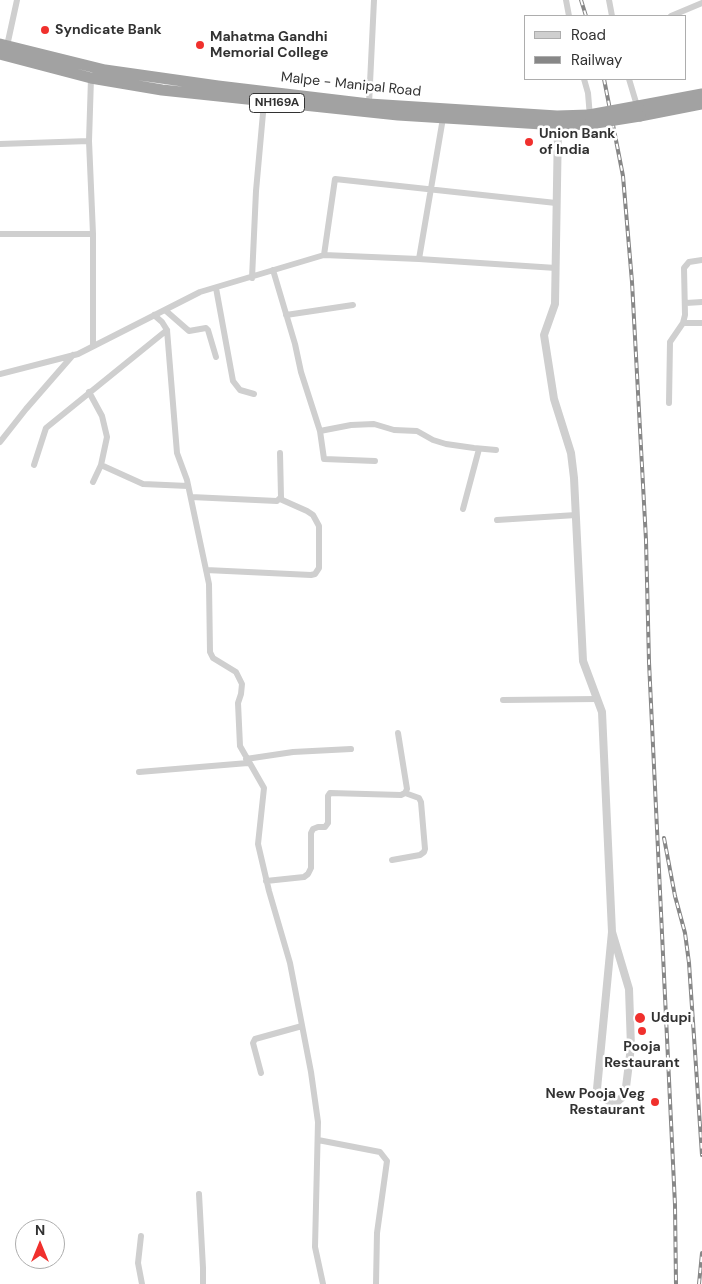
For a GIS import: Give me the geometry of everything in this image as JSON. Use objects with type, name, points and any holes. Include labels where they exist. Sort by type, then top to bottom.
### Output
[{"type":"highway","name":"Malpe - Manipal Road","points":[[2,48],[91,78],[162,90],[233,93],[590,120],[639,111],[702,94]]},
{"type":"highway","name":"Malpe - Manipal Road","points":[[2,48],[105,70],[233,93],[264,102],[353,112],[558,125]]},
{"type":"highway","name":"NH169A","points":[[639,111],[702,104]]},
{"type":"highway","name":"NH169A","points":[[558,125],[590,120]]},
{"type":"street","points":[[2,48],[16,0]]},
{"type":"street","points":[[369,104],[374,0]]},
{"type":"street","points":[[566,0],[569,15]]},
{"type":"street","points":[[609,0],[612,15]]},
{"type":"street","points":[[673,15],[702,3]]},
{"type":"street","points":[[91,78],[89,141],[93,234],[93,346]]},
{"type":"street","points":[[584,80],[588,93],[590,120]]},
{"type":"street","points":[[630,80],[639,111]]},
{"type":"street","points":[[252,278],[256,191],[264,102]]},
{"type":"street","points":[[420,258],[442,118]]},
{"type":"street","points":[[558,125],[555,304],[544,335],[554,399],[571,453],[574,478],[583,660],[602,712],[612,932],[597,1089],[601,1097],[609,1101],[618,1101],[625,1095],[631,1047],[629,989],[612,932]]},
{"type":"street","points":[[0,144],[89,141]]},
{"type":"street","points":[[324,255],[335,179],[556,203]]},
{"type":"street","points":[[0,234],[93,234]]},
{"type":"street","points":[[0,374],[74,355],[200,292],[324,255],[420,258],[556,268]]},
{"type":"street","points":[[669,402],[670,342],[683,323],[686,303],[684,268],[689,262],[702,260]]},
{"type":"street","points":[[272,270],[320,431],[324,459],[375,461]]},
{"type":"street","points":[[216,288],[233,381],[240,390],[254,394]]},
{"type":"street","points":[[686,303],[702,302]]},
{"type":"street","points":[[286,315],[353,305]]},
{"type":"street","points":[[165,310],[189,331],[206,328],[216,356]]},
{"type":"street","points":[[154,315],[167,330],[177,453],[191,497],[209,584],[210,652],[213,658],[236,672],[242,684],[242,694],[238,703],[240,746],[264,788],[258,844],[266,881],[290,963],[313,1080],[318,1122],[315,1247],[323,1284]]},
{"type":"street","points":[[683,323],[702,323]]},
{"type":"street","points":[[34,465],[46,428],[167,330]]},
{"type":"street","points":[[0,442],[26,408],[74,355]]},
{"type":"street","points":[[89,392],[102,416],[107,437],[100,465],[93,482]]},
{"type":"street","points":[[320,431],[351,425],[374,424],[394,430],[417,431],[433,440],[479,449],[496,450]]},
{"type":"street","points":[[0,428],[8,432]]},
{"type":"street","points":[[463,508],[479,449]]},
{"type":"street","points":[[280,454],[280,499]]},
{"type":"street","points":[[100,465],[143,484],[188,486]]},
{"type":"street","points":[[191,497],[275,502],[280,499]]},
{"type":"street","points":[[206,570],[316,574],[320,568],[319,526],[313,515],[280,499]]},
{"type":"street","points":[[497,520],[576,515]]},
{"type":"street","points":[[503,700],[597,699]]},
{"type":"street","points":[[398,733],[407,789],[405,793]]},
{"type":"street","points":[[139,772],[247,761],[293,752],[350,749]]},
{"type":"street","points":[[266,881],[304,877],[308,874],[310,868],[311,832],[318,827],[325,827],[328,824],[328,796],[330,792],[401,795],[405,793],[419,798],[421,802],[424,852],[420,855],[392,860]]},
{"type":"street","points":[[261,1073],[253,1043],[254,1039],[302,1026]]},
{"type":"street","points":[[318,1140],[380,1152],[387,1161],[377,1233],[376,1284]]},
{"type":"street","points":[[199,1194],[203,1268],[202,1284]]},
{"type":"street","points":[[141,1236],[138,1263],[142,1284]]},
{"type":"railway","points":[[581,0],[586,15]]},
{"type":"railway","points":[[604,80],[623,176],[632,282],[646,540],[649,662],[675,1205],[676,1284]]},
{"type":"railway","points":[[664,838],[675,896],[685,933],[689,963],[702,1155]]},
{"type":"railway","points":[[699,1284],[702,1253]]},
{"type":"place","name":"Syndicate Bank","points":[[45,30]]},
{"type":"place","name":"Mahatma Gandhi Memorial College","points":[[200,45]]},
{"type":"place","name":"Union Bank of India","points":[[529,142]]},
{"type":"place","name":"Udupi","points":[[640,1018]]},
{"type":"place","name":"Pooja Restaurant","points":[[642,1031]]},
{"type":"place","name":"New Pooja Veg Restaurant","points":[[655,1102]]}]
